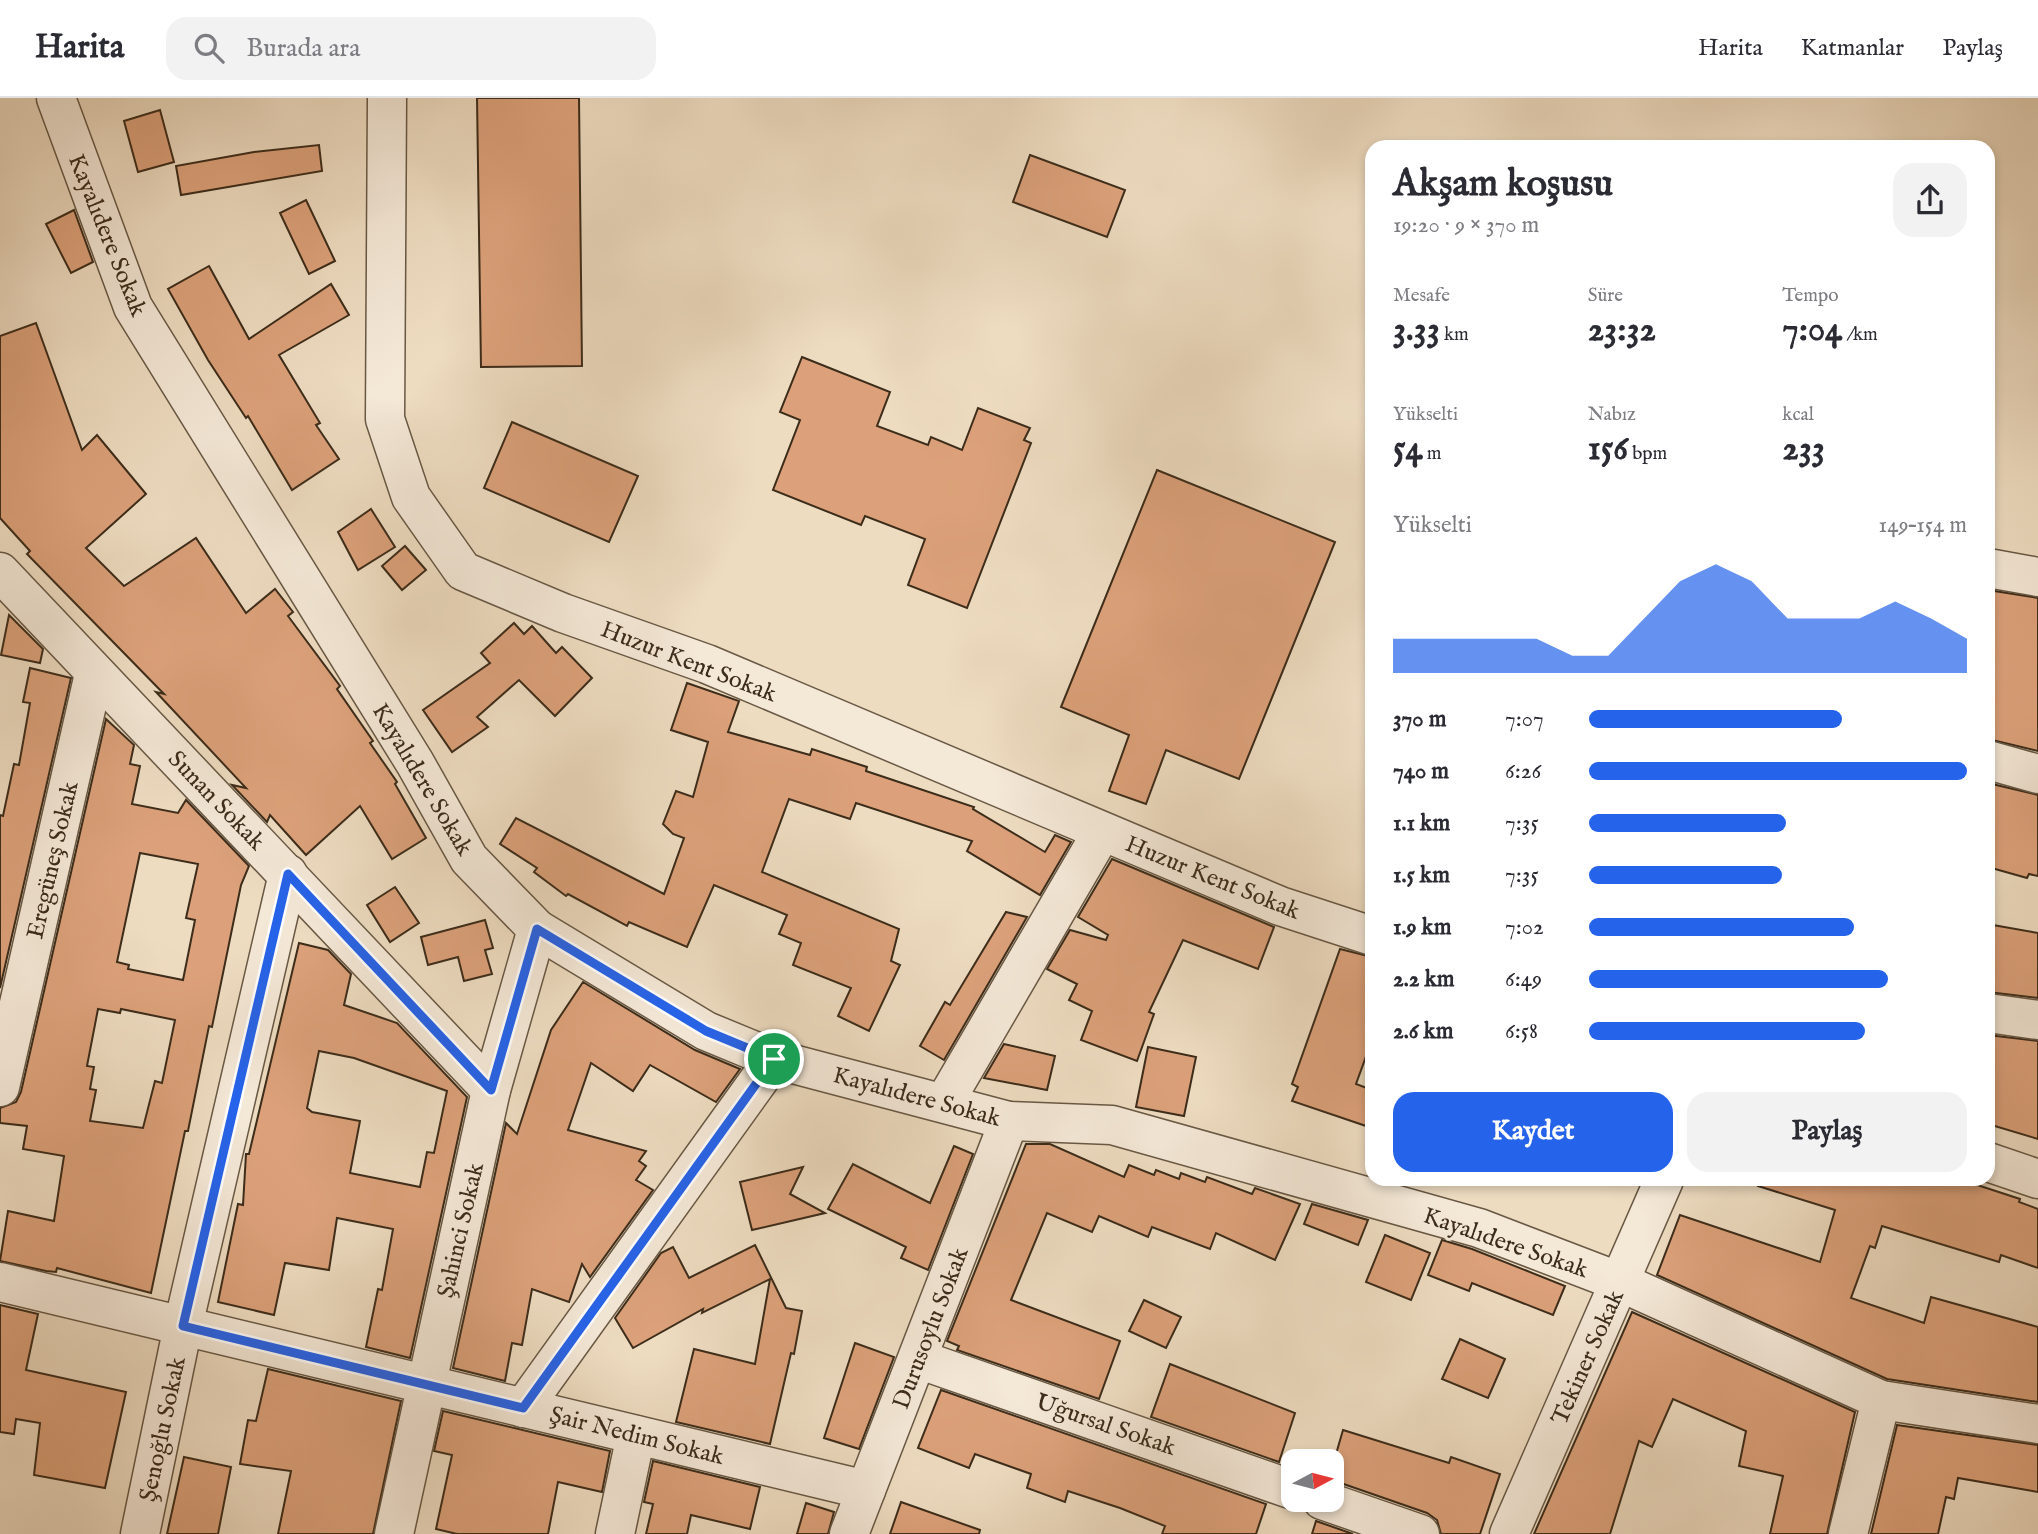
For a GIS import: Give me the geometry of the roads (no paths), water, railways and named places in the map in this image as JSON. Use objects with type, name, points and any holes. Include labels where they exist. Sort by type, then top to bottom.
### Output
[{"type":"street","name":"Kayalıdere Sokak","points":[[56,98],[133,307],[415,763],[469,859],[537,929],[706,1031],[774,1059],[1009,1121],[1112,1125],[1479,1228],[1620,1282],[1881,1400],[2038,1424]]},
{"type":"street","name":"Huzur Kent Sokak","points":[[387,98],[385,419],[411,498],[463,571],[563,613],[707,664],[1280,906],[1365,934]]},
{"type":"street","points":[[1995,569],[2038,578]]},
{"type":"street","name":"Sunan Sokak","points":[[0,572],[491,1090]]},
{"type":"street","name":"Eregüneş Sokak","points":[[0,1087],[94,674]]},
{"type":"street","points":[[1995,762],[2038,774]]},
{"type":"street","points":[[944,1103],[1102,832]]},
{"type":"street","name":"Şenoğlu Sokak","points":[[140,1534],[183,1326],[288,874]]},
{"type":"street","name":"Şahinci Sokak","points":[[394,1534],[491,1090],[537,929]]},
{"type":"street","points":[[1995,1014],[2038,1020]]},
{"type":"street","points":[[523,1408],[774,1059]]},
{"type":"street","name":"Durusoylu Sokak","points":[[849,1534],[1009,1121]]},
{"type":"street","points":[[1995,1164],[2038,1179]]},
{"type":"street","name":"Tekiner Sokak","points":[[1509,1534],[1661,1186]]},
{"type":"street","name":"Şair Nedim Sokak","points":[[0,1282],[866,1490]]},
{"type":"street","name":"Uğursal Sokak","points":[[918,1359],[1281,1486]]},
{"type":"street","points":[[1848,1534],[1881,1400]]},
{"type":"street","points":[[615,1534],[636,1434]]},
{"type":"street","points":[[1344,1508],[1420,1534]]}]
